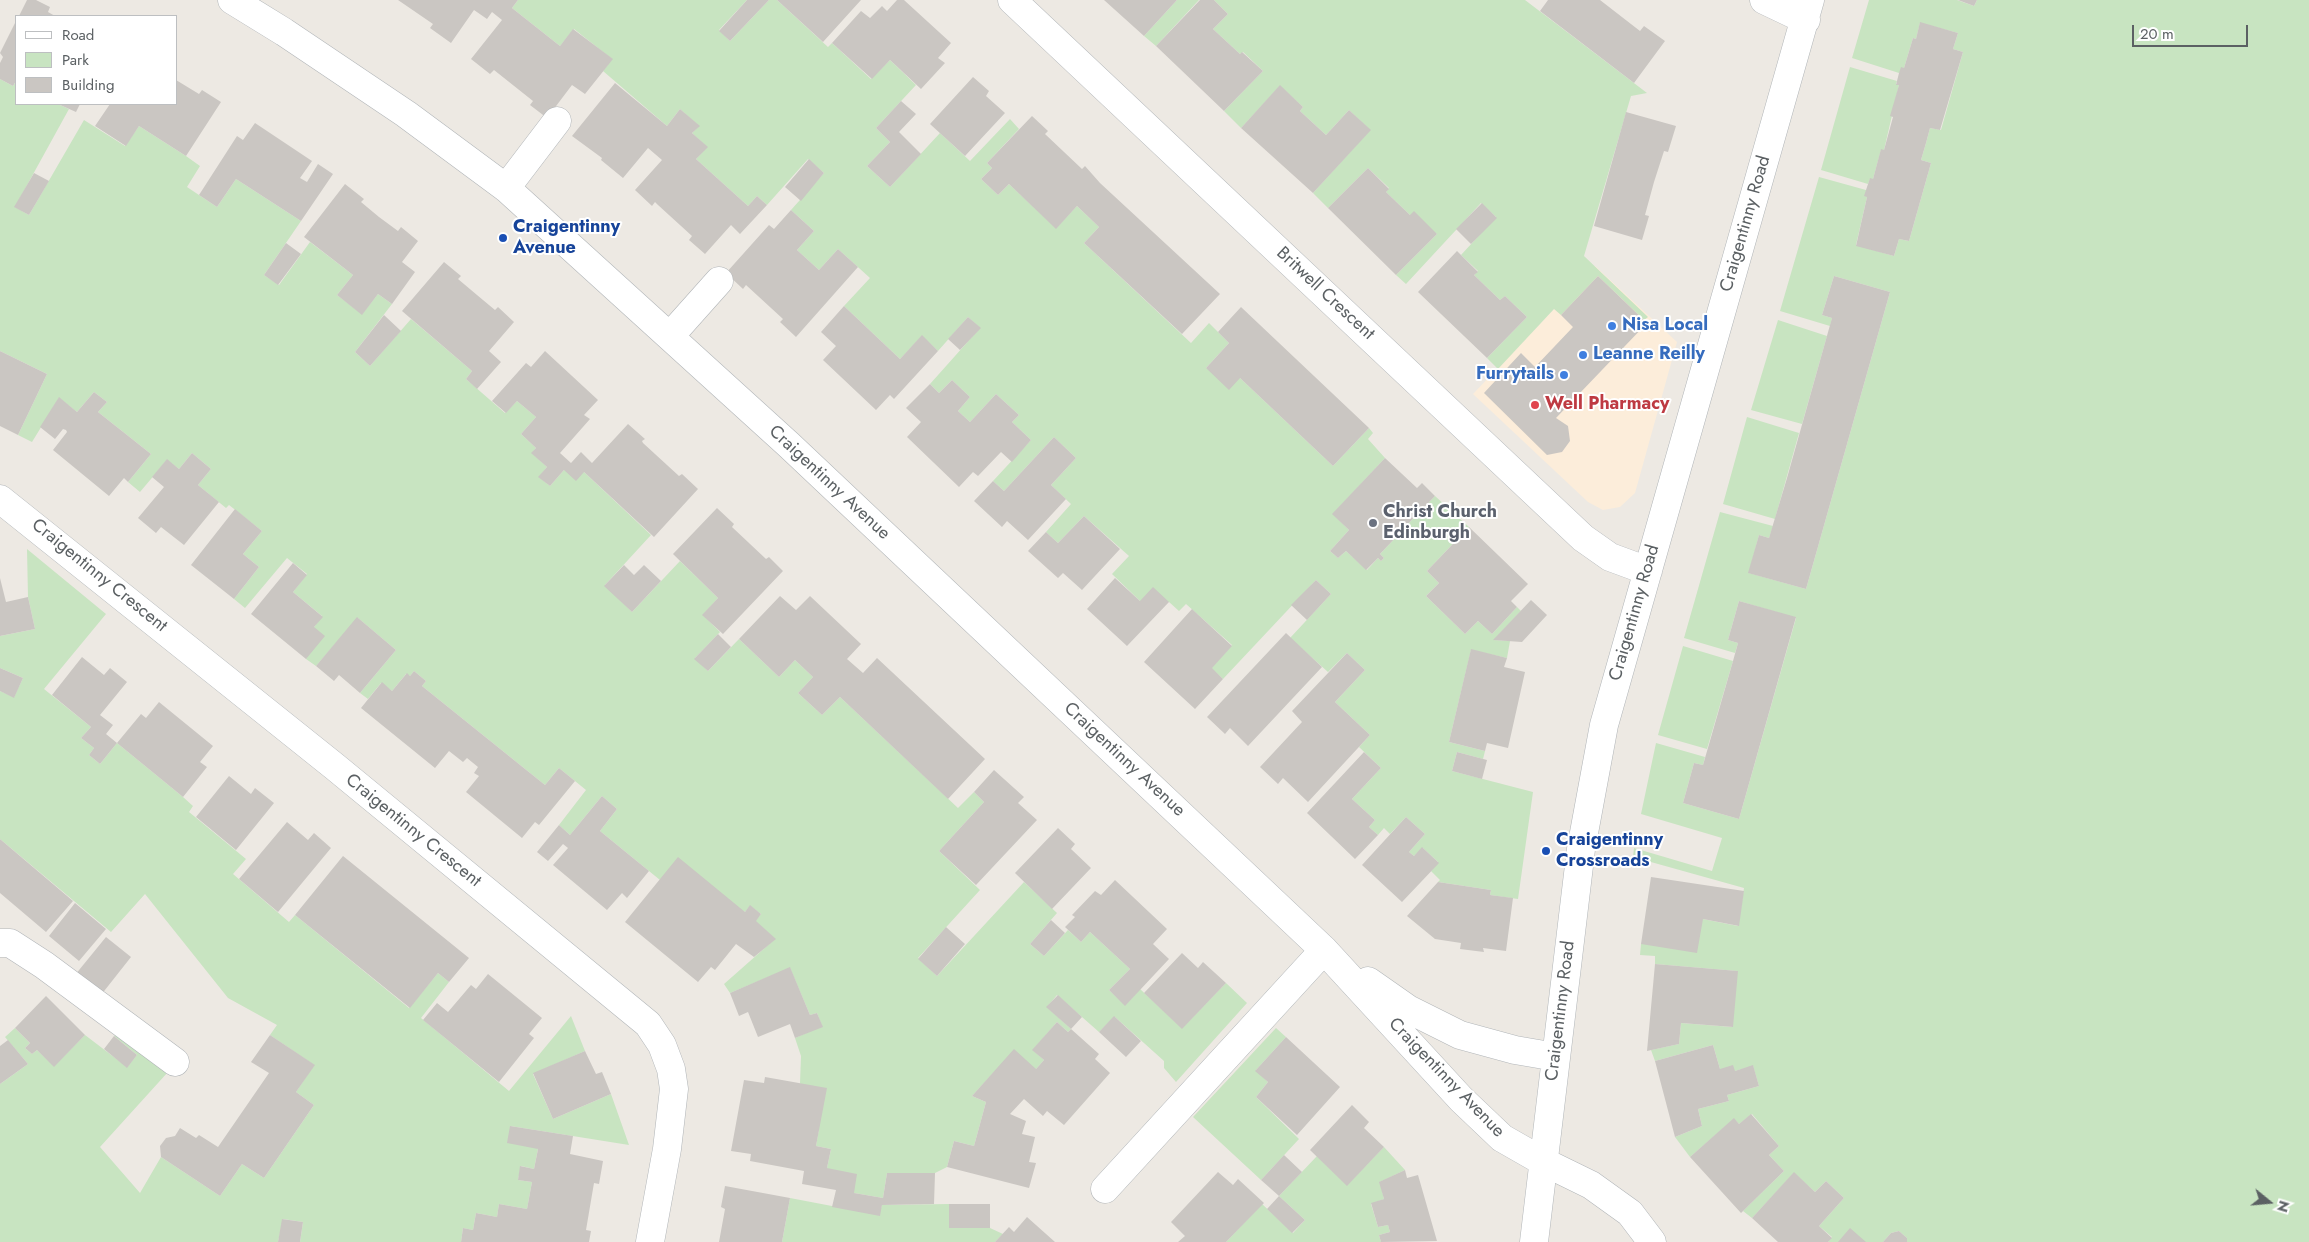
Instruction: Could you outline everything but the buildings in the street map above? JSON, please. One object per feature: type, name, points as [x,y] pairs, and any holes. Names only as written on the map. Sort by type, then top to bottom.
[{"type":"street","name":"Craigentinny Avenue","points":[[232,0],[284,32],[406,114],[506,188],[670,336],[1324,950],[1461,1099],[1502,1138],[1544,1162],[1591,1185],[1630,1213],[1652,1242]]},
{"type":"street","name":"Britwell Crescent","points":[[1012,0],[1583,538],[1610,557],[1648,570]]},
{"type":"street","points":[[1764,0],[1808,10]]},
{"type":"street","name":"Craigentinny Road","points":[[1534,1242],[1581,849],[1589,799],[1612,693],[1808,10]]},
{"type":"street","points":[[506,188],[557,120]]},
{"type":"street","points":[[670,336],[719,281]]},
{"type":"street","name":"Craigentinny Crescent","points":[[0,499],[334,766],[648,1024],[662,1045],[671,1069],[674,1089],[667,1150],[650,1242]]},
{"type":"street","points":[[0,942],[10,943],[44,965],[175,1062]]},
{"type":"street","name":"Craigentinny Avenue","points":[[1324,950],[1408,1009],[1460,1035],[1515,1050],[1556,1057]]},
{"type":"street","points":[[1105,1190],[1324,950]]},
{"type":"shaded area","points":[[1595,266],[1677,342],[1635,493],[1620,507],[1603,510],[1588,502],[1473,394]]},
{"type":"green space","points":[[518,0],[747,0],[719,30],[730,41],[769,0],[777,0],[828,47],[832,43],[871,79],[890,60],[916,85],[876,128],[890,142],[867,166],[890,187],[940,133],[970,161],[1010,119],[1019,129],[987,163],[992,168],[981,179],[998,195],[1009,184],[1056,228],[1077,206],[1099,227],[1084,243],[1191,343],[1209,323],[1229,343],[1206,368],[1240,378],[1333,466],[1369,428],[1373,433],[1368,439],[1385,458],[1333,514],[1349,530],[1330,551],[1338,558],[1346,551],[1367,570],[1378,558],[1381,561],[1384,558],[1380,554],[1399,534],[1402,537],[1406,534],[1402,530],[1435,496],[1469,527],[1427,571],[1439,583],[1426,596],[1465,634],[1478,621],[1492,634],[1517,607],[1521,611],[1494,640],[1510,641],[1507,658],[1471,650],[1449,742],[1485,751],[1483,759],[1457,752],[1452,771],[1533,792],[1518,899],[1490,895],[1491,890],[1438,882],[1440,880],[1431,871],[1438,862],[1423,848],[1414,856],[1409,852],[1425,834],[1406,817],[1390,834],[1384,828],[1378,835],[1369,827],[1375,820],[1352,799],[1381,768],[1359,747],[1370,735],[1335,702],[1365,670],[1347,653],[1328,672],[1290,638],[1331,594],[1316,580],[1223,679],[1211,668],[1232,645],[1186,604],[1179,611],[1169,602],[1140,601],[1112,574],[1129,556],[1084,516],[1058,543],[1046,532],[1071,504],[1051,485],[1076,458],[1054,437],[1004,491],[993,481],[1031,440],[1012,422],[1019,415],[996,394],[970,422],[958,411],[970,397],[952,380],[939,393],[930,384],[980,328],[968,317],[938,351],[922,336],[900,359],[844,306],[870,278],[838,249],[819,270],[797,250],[814,231],[791,210],[824,173],[808,159],[767,205],[757,196],[748,206],[696,159],[707,147],[692,133],[699,126],[680,109],[667,126],[603,71],[612,59],[574,29],[560,46],[512,8]]},
{"type":"green space","points":[[1177,0],[1199,0],[1156,46],[1144,36]]},
{"type":"green space","points":[[1214,0],[1525,0],[1647,93],[1631,96],[1584,256],[1648,317],[1644,320],[1598,276],[1561,315],[1554,309],[1498,369],[1487,358],[1527,317],[1505,296],[1500,300],[1474,275],[1478,271],[1461,255],[1496,217],[1481,203],[1406,284],[1396,275],[1437,234],[1410,215],[1386,192],[1389,188],[1368,168],[1328,208],[1313,193],[1370,130],[1349,110],[1326,135],[1300,111],[1303,107],[1280,86],[1241,128],[1224,111],[1263,71],[1243,52],[1240,54],[1213,29],[1228,14]]},
{"type":"green space","points":[[1869,0],[1957,0],[1974,6],[1977,0],[2309,0],[2309,1242],[1907,1242],[1907,1238],[1899,1231],[1891,1233],[1883,1242],[1828,1242],[1832,1237],[1819,1226],[1844,1198],[1826,1181],[1815,1192],[1794,1173],[1752,1218],[1743,1211],[1784,1171],[1769,1155],[1779,1146],[1752,1114],[1739,1124],[1734,1119],[1690,1157],[1675,1137],[1702,1126],[1698,1109],[1729,1101],[1727,1095],[1759,1086],[1753,1066],[1735,1071],[1720,1069],[1713,1045],[1655,1061],[1651,1050],[1679,1044],[1681,1023],[1732,1027],[1737,971],[1655,964],[1655,956],[1640,955],[1641,944],[1703,919],[1738,926],[1744,888],[1633,857],[1634,848],[1712,871],[1722,838],[1641,814],[1656,743],[1705,757],[1703,765],[1694,763],[1683,803],[1739,819],[1796,618],[1739,601],[1728,640],[1738,643],[1735,653],[1684,638],[1720,512],[1773,526],[1769,538],[1759,535],[1749,573],[1806,589],[1890,292],[1834,276],[1822,315],[1832,318],[1830,326],[1780,311],[1819,177],[1866,190],[1867,197],[1856,245],[1894,256],[1899,239],[1909,241],[1931,163],[1921,160],[1930,128],[1941,130],[1963,52],[1953,49],[1958,33],[1920,23],[1916,39],[1913,38],[1904,68],[1899,73],[1852,58]]},
{"type":"green space","points":[[1850,67],[1897,81],[1896,84],[1899,85],[1884,150],[1881,150],[1873,179],[1870,179],[1868,184],[1821,170]]},
{"type":"green space","points":[[0,79],[13,86],[15,83],[15,105],[60,105],[69,109],[15,207],[29,215],[84,120],[125,146],[139,126],[186,156],[200,166],[187,187],[217,207],[236,179],[301,221],[264,275],[279,285],[310,242],[353,275],[337,295],[362,314],[378,294],[392,304],[355,352],[370,366],[411,319],[472,371],[466,379],[505,413],[517,401],[536,417],[521,434],[536,448],[532,453],[547,467],[539,477],[550,486],[564,470],[584,472],[651,535],[605,585],[632,612],[680,561],[718,598],[703,615],[720,632],[695,658],[708,671],[739,639],[779,677],[795,660],[813,677],[798,693],[822,715],[840,697],[958,808],[974,792],[984,802],[939,851],[980,890],[918,958],[937,976],[1024,882],[1057,913],[1030,944],[1044,956],[1068,930],[1081,942],[1090,932],[1130,969],[1109,990],[1125,1005],[1140,989],[1182,1028],[1226,983],[1247,1003],[1176,1082],[1164,1068],[1164,1061],[1115,1017],[1099,1032],[1057,995],[1047,1007],[1071,1029],[1068,1032],[1057,1022],[1033,1050],[1044,1060],[1036,1069],[994,1072],[972,1096],[986,1102],[974,1146],[954,1141],[947,1167],[935,1173],[887,1173],[883,1198],[854,1193],[827,1168],[831,1149],[816,1146],[819,1129],[800,1083],[801,1056],[795,1038],[822,1026],[817,1013],[810,1015],[790,968],[730,993],[724,984],[775,939],[755,921],[761,914],[750,906],[745,912],[660,880],[600,831],[617,809],[602,796],[570,835],[559,825],[586,790],[559,768],[545,785],[422,686],[426,681],[414,671],[410,676],[406,674],[392,691],[381,683],[368,699],[360,693],[396,650],[358,618],[316,666],[306,659],[314,627],[322,616],[293,592],[307,574],[287,558],[245,608],[234,599],[259,567],[243,554],[262,531],[229,505],[226,508],[198,485],[211,469],[192,453],[179,469],[167,460],[140,492],[128,482],[151,454],[98,412],[107,402],[94,392],[77,412],[59,398],[32,442],[18,435],[47,374],[0,351]]},
{"type":"green space","points":[[1778,320],[1827,336],[1802,424],[1751,410]]},
{"type":"green space","points":[[1747,417],[1799,433],[1775,519],[1723,504]]},
{"type":"green space","points":[[27,549],[106,614],[44,689],[91,727],[81,738],[94,748],[89,755],[100,764],[117,743],[183,797],[193,806],[189,812],[246,859],[233,874],[289,922],[295,915],[409,1008],[438,973],[449,982],[421,1018],[509,1091],[571,1016],[585,1051],[533,1074],[553,1119],[611,1094],[629,1145],[510,1126],[538,1149],[534,1169],[521,1166],[518,1180],[532,1182],[527,1209],[499,1204],[497,1217],[476,1213],[473,1230],[463,1228],[461,1242],[300,1242],[303,1222],[283,1219],[278,1242],[0,1242],[0,1084],[28,1064],[5,1037],[15,1028],[30,1043],[25,1048],[32,1054],[37,1050],[54,1066],[85,1035],[127,1067],[137,1055],[114,1036],[117,1033],[168,1072],[100,1147],[140,1193],[161,1157],[220,1196],[242,1164],[264,1178],[314,1105],[296,1092],[314,1065],[270,1035],[277,1025],[228,998],[145,894],[111,932],[0,839],[0,691],[14,697],[23,678],[0,668],[0,636],[35,629],[28,597]]},
{"type":"green space","points":[[1683,646],[1733,661],[1707,749],[1658,735]]},
{"type":"green space","points":[[1276,1028],[1286,1037],[1256,1070],[1268,1082],[1256,1097],[1299,1139],[1261,1180],[1193,1117]]},
{"type":"green space","points":[[1384,1147],[1405,1170],[1380,1182],[1384,1199],[1371,1204],[1378,1227],[1388,1225],[1390,1232],[1379,1235],[1381,1242],[1226,1242],[1262,1204],[1293,1233],[1305,1220],[1279,1196],[1317,1156],[1347,1185]]},
{"type":"green space","points":[[790,1198],[879,1215],[882,1205],[949,1204],[949,1228],[990,1228],[1003,1234],[995,1242],[782,1242]]},
{"type":"place","name":"Craigentinny Avenue","points":[[503,238]]},
{"type":"place","name":"Nisa Local","points":[[1612,326]]},
{"type":"place","name":"Leanne Reilly","points":[[1583,355]]},
{"type":"place","name":"Furrytails","points":[[1564,375]]},
{"type":"place","name":"Well Pharmacy","points":[[1535,405]]},
{"type":"place","name":"Christ Church Edinburgh","points":[[1373,523]]},
{"type":"place","name":"Craigentinny Crossroads","points":[[1546,851]]}]
